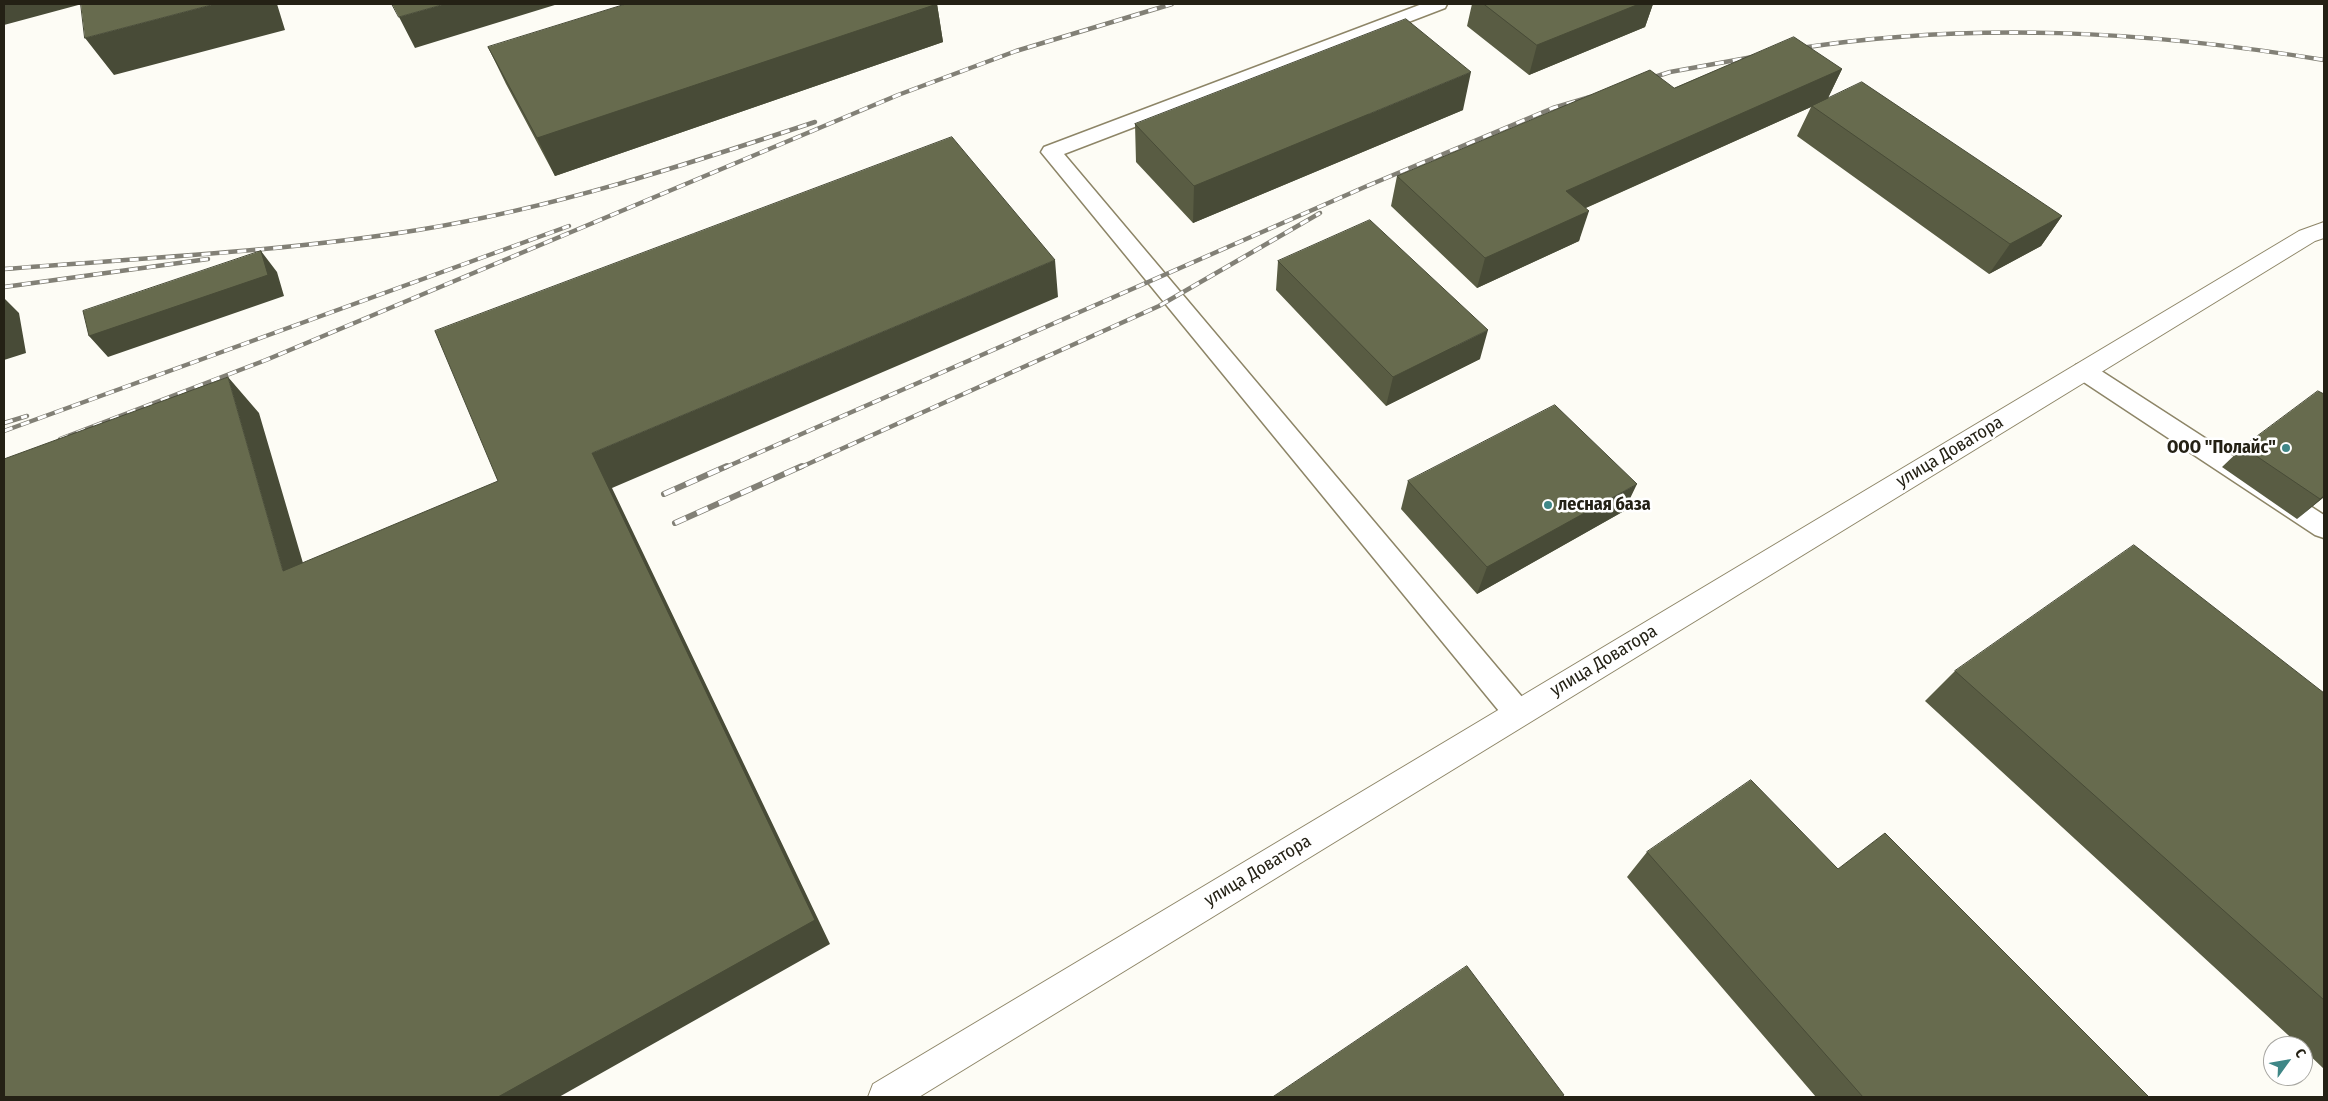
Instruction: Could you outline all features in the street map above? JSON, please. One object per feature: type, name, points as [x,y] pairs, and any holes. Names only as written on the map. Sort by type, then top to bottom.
[{"type":"street","name":"улица Доватора","points":[[886,1097],[2307,236],[2324,230]]},
{"type":"lane","points":[[1438,4],[1051,152],[1518,713]]},
{"type":"lane","points":[[2084,371],[2324,528]]},
{"type":"building","points":[[81,4],[215,4],[85,38]]},
{"type":"building","points":[[392,4],[445,4],[399,17]]},
{"type":"building","points":[[626,4],[937,4],[537,138],[488,47]]},
{"type":"building","points":[[1484,4],[1639,4],[1537,45]]},
{"type":"building","points":[[1406,19],[1471,72],[1194,186],[1135,124]]},
{"type":"building","points":[[1794,37],[1842,69],[1566,191],[1589,211],[1485,258],[1397,176],[1650,70],[1674,88]]},
{"type":"building","points":[[1862,82],[2062,216],[2010,244],[1812,106]]},
{"type":"building","points":[[952,137],[1055,260],[592,453],[815,920],[498,1097],[4,1097],[4,459],[228,377],[283,571],[498,481],[435,331]]},
{"type":"building","points":[[1370,220],[1488,330],[1393,377],[1278,261]]},
{"type":"building","points":[[261,251],[268,275],[89,336],[83,311]]},
{"type":"building","points":[[2318,391],[2324,394],[2324,496],[2320,499],[2243,447]]},
{"type":"building","points":[[1555,405],[1637,484],[1487,567],[1408,481]]},
{"type":"building","points":[[2134,545],[2324,693],[2324,1000],[1955,671]]},
{"type":"building","points":[[1751,780],[1838,869],[1885,833],[2149,1097],[1863,1097],[1647,852]]},
{"type":"building","points":[[1467,966],[1564,1095],[1561,1097],[1273,1097]]},
{"type":"railway","points":[[60,439],[266,360],[898,95],[1016,51],[1172,4]]},
{"type":"railway","points":[[1794,49],[1861,40],[1927,35],[2059,33],[2192,42],[2324,60]]},
{"type":"railway","points":[[1645,80],[1670,72],[1758,56]]},
{"type":"railway","points":[[724,468],[1367,186],[1553,108],[1590,97]]},
{"type":"railway","points":[[4,269],[211,254],[315,244],[367,238],[469,221],[619,184],[815,122]]},
{"type":"railway","points":[[799,468],[1159,306],[1320,213]]},
{"type":"railway","points":[[4,431],[569,226]]},
{"type":"railway","points":[[4,287],[208,259]]},
{"type":"railway","points":[[4,423],[27,416]]},
{"type":"railway","points":[[664,494],[727,466]]},
{"type":"railway","points":[[675,523],[802,466]]},
{"type":"place","name":"ООО \"Полайс\"","points":[[2286,448]]},
{"type":"place","name":"лесная база","points":[[1548,505]]}]
